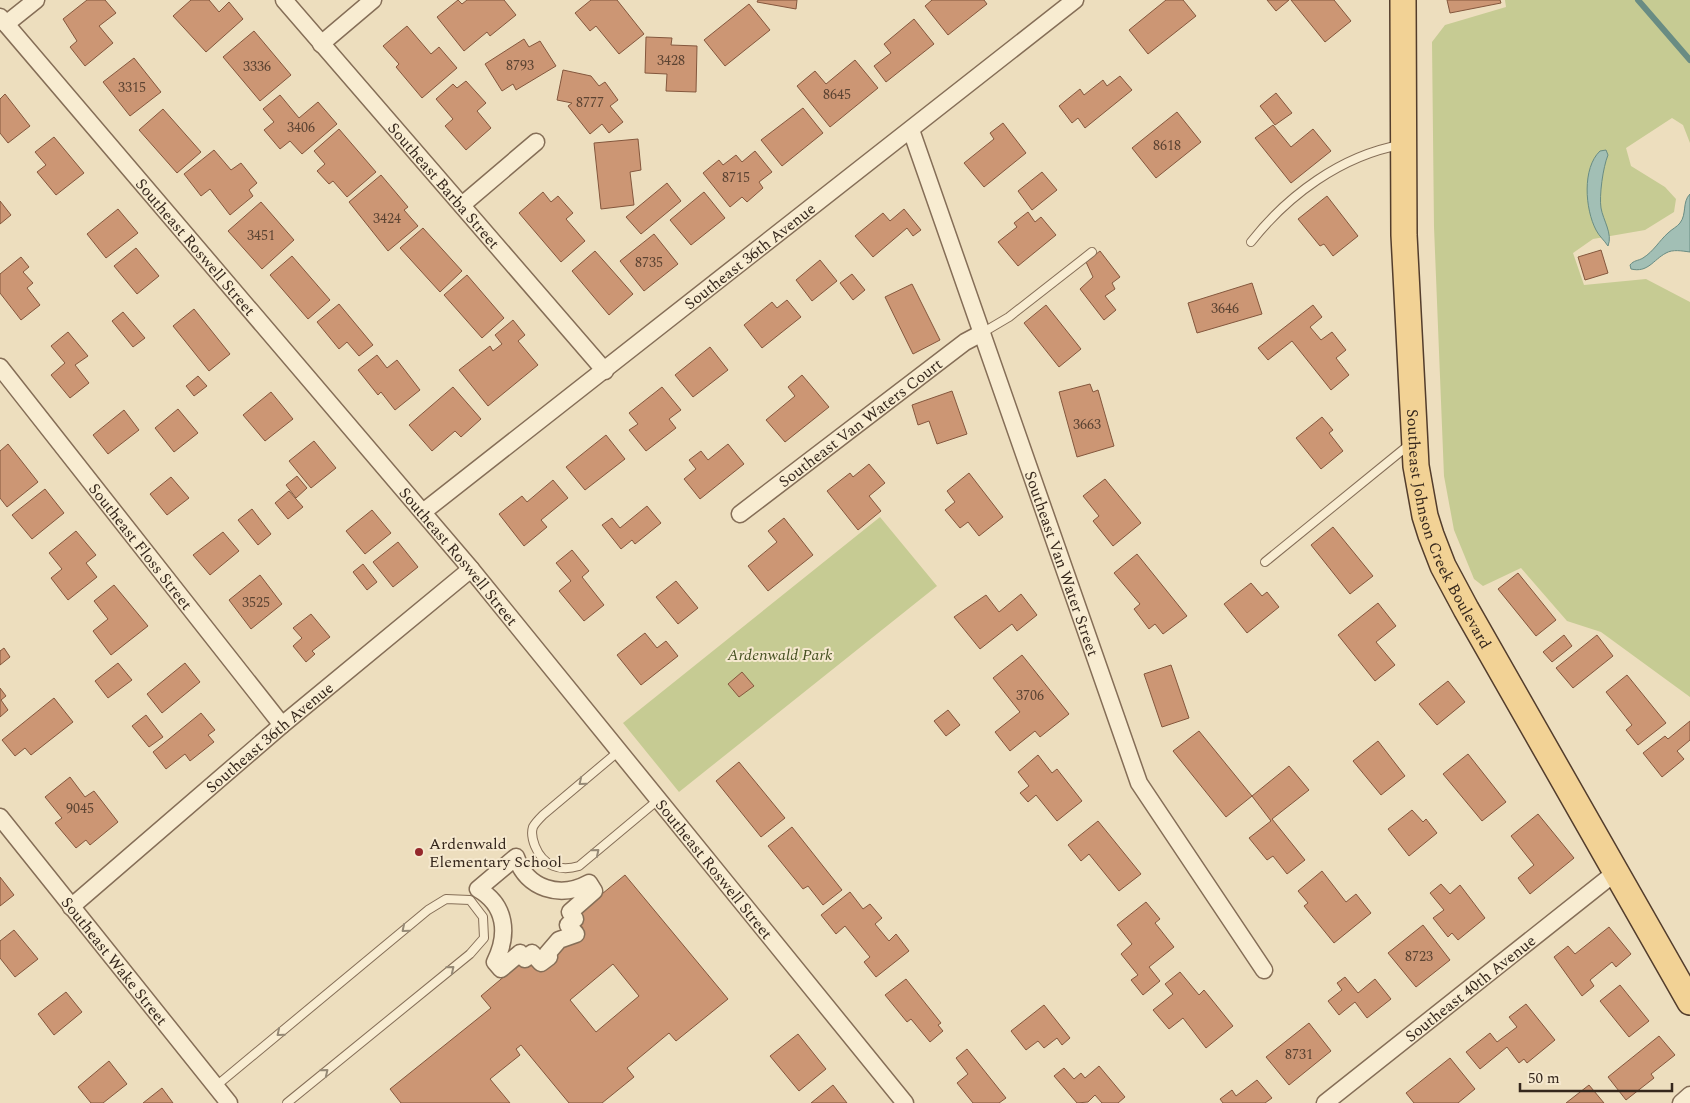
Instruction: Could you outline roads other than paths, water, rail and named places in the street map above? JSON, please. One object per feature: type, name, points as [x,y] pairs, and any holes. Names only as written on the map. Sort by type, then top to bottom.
[{"type":"main road","name":"Southeast Johnson Creek Boulevard","points":[[1403,0],[1402,144],[1404,235],[1416,466],[1425,516],[1443,566],[1690,1002]]},
{"type":"street","points":[[3,21],[36,0]]},
{"type":"street","name":"Southeast Barba Street","points":[[284,0],[605,371]]},
{"type":"street","points":[[321,44],[373,0]]},
{"type":"street","name":"Southeast 36th Avenue","points":[[423,512],[605,371],[1075,0]]},
{"type":"street","name":"Southeast Roswell Street","points":[[3,21],[423,512],[905,1103]]},
{"type":"street","name":"Southeast Van Water Street","points":[[911,130],[1139,783],[1264,970]]},
{"type":"street","points":[[462,205],[536,142]]},
{"type":"street","name":"Southeast Van Waters Court","points":[[740,514],[965,342],[982,332]]},
{"type":"street","name":"Southeast Floss Street","points":[[0,367],[282,725]]},
{"type":"street","name":"Southeast 36th Avenue","points":[[71,907],[282,725],[470,569]]},
{"type":"street","name":"Southeast Wake Street","points":[[0,817],[229,1103]]},
{"type":"street","points":[[516,856],[522,870],[543,888],[567,892],[589,883],[594,891],[570,912],[575,919],[568,925],[576,934],[559,940],[547,954],[549,956],[541,963],[532,953],[525,958],[520,953],[501,969],[495,962],[503,941],[502,918],[493,901],[478,889],[516,856]]},
{"type":"street","name":"Southeast 40th Avenue","points":[[1325,1103],[1616,872]]},
{"type":"street","points":[[1680,1103],[1690,1095]]},
{"type":"lane","points":[[1251,242],[1261,228],[1332,169],[1370,152],[1402,144]]},
{"type":"lane","points":[[982,332],[1010,317],[1092,252]]},
{"type":"lane","points":[[1265,562],[1415,440]]},
{"type":"lane","points":[[619,751],[543,815],[533,828],[532,840],[539,857],[549,865],[566,870],[579,866],[658,800]]},
{"type":"lane","points":[[216,1086],[428,910],[446,899],[470,900],[483,916],[485,927],[484,938],[470,954],[287,1103]]},
{"type":"water","points":[[1606,150],[1608,155],[1603,174],[1601,203],[1602,213],[1609,232],[1608,246],[1597,232],[1592,221],[1587,189],[1590,168],[1594,158],[1600,151]]},
{"type":"water","points":[[1690,194],[1690,252],[1672,251],[1661,256],[1646,268],[1631,269],[1630,265],[1632,263],[1647,255],[1680,223]]},
{"type":"waterway","points":[[1638,0],[1690,60]]},
{"type":"place","name":"Ardenwald Elementary School","points":[[419,852]]},
{"type":"park label","name":"Ardenwald Park","points":[[780,654]]}]
